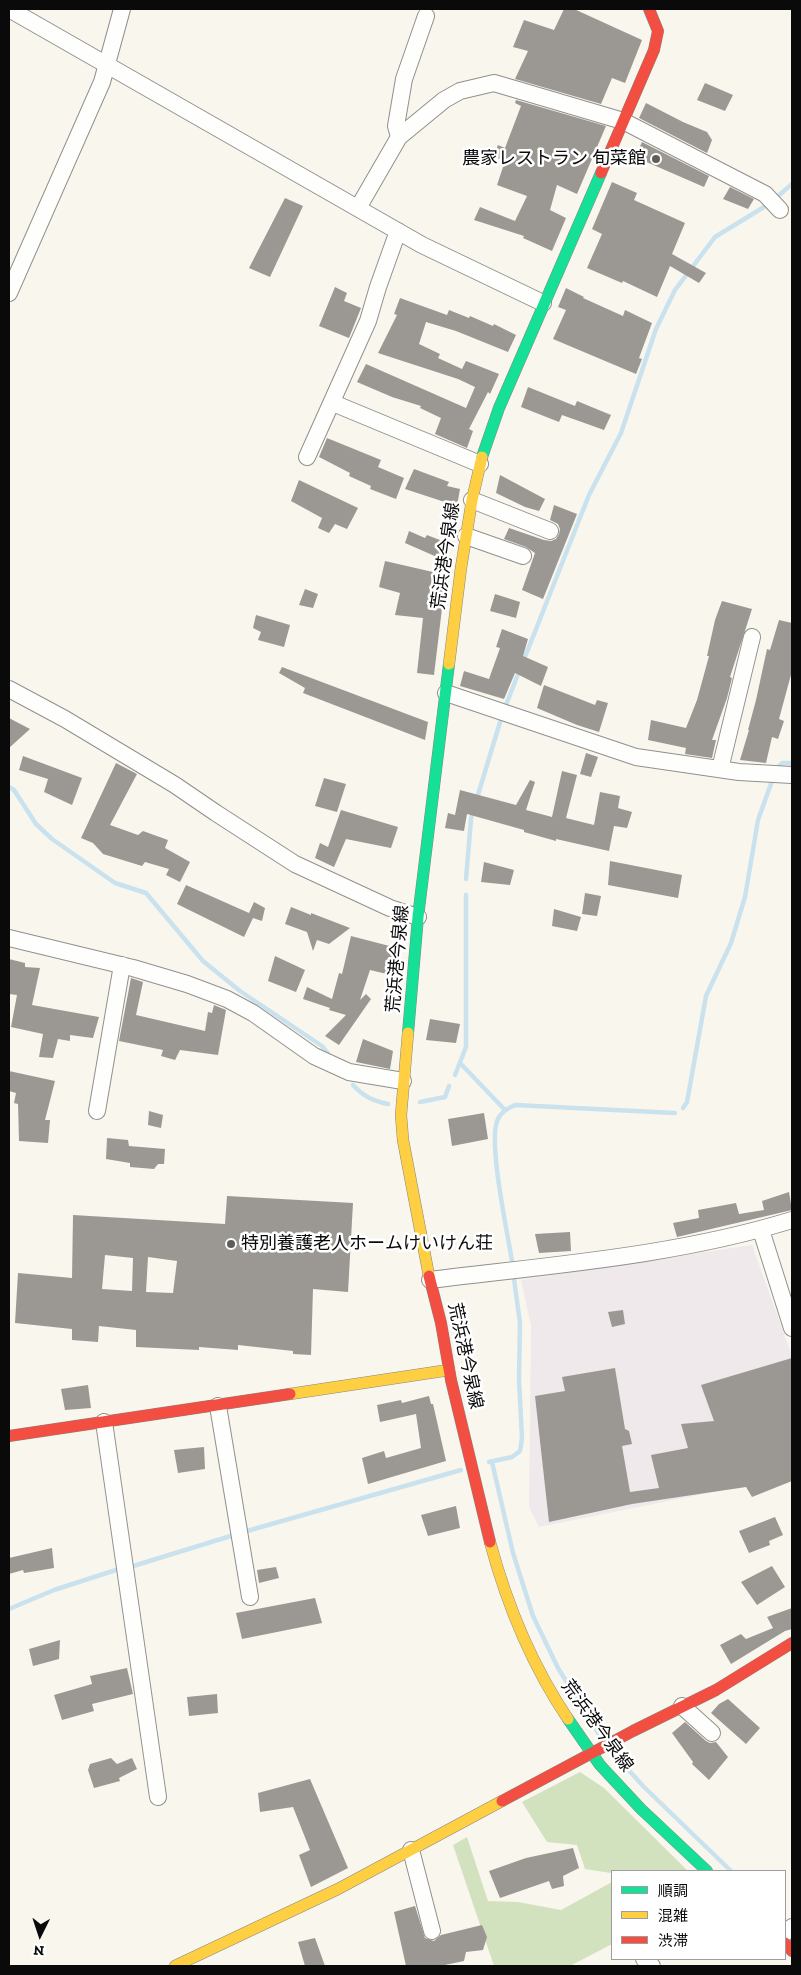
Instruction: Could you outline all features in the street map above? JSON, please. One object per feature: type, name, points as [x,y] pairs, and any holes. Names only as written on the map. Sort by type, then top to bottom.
[{"type":"main road","name":"荒浜港今泉線","points":[[649,9],[657,24],[654,50],[543,303],[499,408],[480,464],[466,536],[418,917],[401,1115],[403,1140],[449,1370],[483,1518],[501,1583],[547,1688],[600,1765],[641,1809],[704,1870]]},
{"type":"main road","points":[[9,1436],[449,1370]]},
{"type":"main road","points":[[176,1966],[338,1889],[592,1753],[716,1690],[792,1643]]},
{"type":"street","points":[[9,9],[398,231],[543,303]]},
{"type":"street","points":[[9,293],[102,82],[122,9]]},
{"type":"street","points":[[399,137],[396,126],[404,79],[426,16]]},
{"type":"street","points":[[358,208],[399,137],[444,100],[460,91],[494,83],[623,121],[764,194],[780,210]]},
{"type":"street","points":[[307,457],[333,403],[368,321],[398,231]]},
{"type":"street","points":[[333,403],[480,464]]},
{"type":"street","points":[[472,500],[550,531]]},
{"type":"street","points":[[466,536],[523,556]]},
{"type":"street","points":[[720,769],[752,637]]},
{"type":"street","points":[[9,689],[65,719],[175,785],[295,864],[390,908],[418,917]]},
{"type":"street","points":[[446,693],[636,757],[751,773],[792,775]]},
{"type":"street","points":[[9,938],[122,965],[187,984],[227,1000],[253,1014],[314,1056],[349,1072],[404,1081]]},
{"type":"street","points":[[97,1111],[122,965]]},
{"type":"street","points":[[430,1280],[635,1254],[702,1243],[761,1230],[792,1220]]},
{"type":"street","points":[[761,1230],[792,1328]]},
{"type":"street","points":[[218,1406],[250,1597]]},
{"type":"street","points":[[104,1422],[158,1797]]},
{"type":"street","points":[[682,1706],[712,1733]]},
{"type":"street","points":[[411,1850],[432,1931]]},
{"type":"shaded area","points":[[752,1245],[792,1356],[792,1440],[719,1463],[723,1490],[539,1527],[529,1507],[531,1326],[521,1280]]},
{"type":"green space","points":[[580,1772],[604,1788],[687,1870],[611,1870],[611,1873],[585,1869],[577,1845],[547,1842],[522,1802]]},
{"type":"green space","points":[[467,1837],[488,1901],[518,1902],[561,1910],[611,1883],[611,1945],[570,1966],[494,1966],[453,1845]]},
{"type":"building","points":[[564,9],[574,9],[642,40],[625,83],[612,78],[601,104],[515,79],[528,51],[513,47],[524,20],[554,30]]},
{"type":"building","points":[[705,83],[733,95],[725,111],[697,100]]},
{"type":"building","points":[[516,100],[606,126],[577,194],[557,185],[550,210],[566,218],[552,251],[523,238],[524,236],[474,220],[480,207],[515,221],[527,196],[497,185],[505,161],[493,156],[498,145],[505,148],[521,106],[515,103]]},
{"type":"building","points":[[646,103],[707,132],[712,140],[707,153],[639,118]]},
{"type":"building","points":[[642,142],[709,176],[704,187],[635,157]]},
{"type":"building","points":[[612,182],[637,193],[634,200],[685,223],[672,254],[706,273],[699,283],[670,266],[657,297],[623,281],[622,283],[587,268],[602,234],[592,229]]},
{"type":"building","points":[[730,187],[754,199],[748,209],[723,199]]},
{"type":"building","points":[[285,198],[303,206],[270,277],[249,268]]},
{"type":"building","points":[[335,287],[347,293],[344,301],[361,308],[349,338],[319,326]]},
{"type":"building","points":[[566,288],[623,316],[625,310],[652,323],[639,358],[642,359],[636,374],[553,339],[566,310],[558,307]]},
{"type":"building","points":[[400,298],[447,315],[449,310],[469,318],[470,316],[493,326],[494,324],[516,335],[508,352],[456,331],[426,322],[419,344],[440,354],[438,358],[462,369],[466,361],[499,374],[490,394],[488,392],[469,429],[473,431],[467,448],[435,434],[441,418],[420,408],[421,406],[392,397],[357,382],[366,364],[466,408],[475,387],[458,379],[378,353],[397,315],[394,314]]},
{"type":"building","points":[[528,387],[575,406],[577,401],[611,415],[604,430],[562,415],[559,422],[521,407]]},
{"type":"building","points":[[327,438],[381,460],[378,467],[404,478],[396,499],[370,489],[371,486],[349,476],[350,473],[319,457]]},
{"type":"building","points":[[414,469],[449,482],[447,486],[460,489],[457,506],[405,489]]},
{"type":"building","points":[[500,475],[545,499],[539,511],[525,507],[496,493]]},
{"type":"building","points":[[299,480],[358,508],[347,529],[335,524],[329,533],[318,528],[322,518],[291,501]]},
{"type":"building","points":[[554,505],[577,514],[543,599],[522,590],[535,553],[526,547],[504,539],[509,528],[544,540],[551,541],[556,539],[560,529],[558,524],[550,520]]},
{"type":"building","points":[[409,531],[425,538],[427,535],[450,544],[446,561],[405,543]]},
{"type":"building","points":[[385,561],[446,575],[434,675],[417,673],[423,618],[395,615],[400,593],[379,587]]},
{"type":"building","points":[[305,589],[318,594],[313,608],[299,605]]},
{"type":"building","points":[[495,594],[520,602],[516,618],[490,611]]},
{"type":"building","points":[[722,601],[752,609],[730,677],[732,678],[727,698],[712,740],[716,740],[712,758],[685,754],[686,748],[648,740],[651,720],[686,728],[697,700],[709,656],[707,656],[715,620]]},
{"type":"building","points":[[256,615],[290,625],[284,647],[258,640],[261,632],[253,628]]},
{"type":"building","points":[[779,620],[792,623],[792,671],[779,719],[784,721],[778,739],[772,737],[766,763],[740,760],[749,730],[767,649],[770,650]]},
{"type":"building","points":[[502,629],[528,639],[523,656],[548,667],[541,686],[515,673],[504,699],[460,686],[464,671],[489,679],[500,648],[496,647]]},
{"type":"building","points":[[282,667],[428,722],[425,740],[303,693],[305,688],[279,673]]},
{"type":"building","points":[[544,685],[595,705],[597,700],[608,703],[599,732],[537,708]]},
{"type":"building","points":[[9,718],[30,729],[9,748]]},
{"type":"building","points":[[586,753],[598,757],[591,777],[580,774]]},
{"type":"building","points":[[23,756],[82,778],[72,805],[44,792],[48,779],[19,770]]},
{"type":"building","points":[[116,763],[137,774],[110,825],[138,835],[143,831],[168,840],[165,848],[190,862],[180,882],[166,875],[169,869],[145,862],[142,866],[103,854],[93,843],[81,838]]},
{"type":"building","points":[[562,771],[577,775],[566,818],[594,825],[600,792],[620,796],[618,808],[632,812],[627,828],[614,826],[609,851],[556,839],[556,841],[467,814],[464,831],[445,828],[448,813],[455,815],[460,790],[516,805],[530,780],[535,782],[526,810],[552,817]]},
{"type":"building","points":[[324,778],[346,784],[337,812],[315,806]]},
{"type":"building","points":[[341,810],[398,827],[391,848],[346,839],[334,867],[315,858],[320,843],[328,847]]},
{"type":"building","points":[[610,861],[682,875],[678,898],[608,885]]},
{"type":"building","points":[[484,862],[514,870],[510,885],[481,882]]},
{"type":"building","points":[[186,885],[249,913],[254,902],[265,908],[262,921],[253,918],[244,937],[177,904]]},
{"type":"building","points":[[585,893],[601,896],[597,916],[582,914]]},
{"type":"building","points":[[291,907],[350,928],[329,944],[317,940],[313,951],[307,932],[285,924]]},
{"type":"building","points":[[554,909],[581,917],[577,931],[552,926]]},
{"type":"building","points":[[351,936],[401,949],[395,976],[370,970],[360,1000],[366,994],[371,999],[339,1045],[325,1036],[346,1015],[303,999],[307,987],[332,999],[339,973],[342,974]]},
{"type":"building","points":[[275,956],[305,970],[296,992],[268,981]]},
{"type":"building","points":[[9,959],[25,963],[25,967],[40,968],[32,1005],[99,1017],[93,1038],[70,1035],[70,1041],[58,1039],[53,1058],[39,1057],[43,1034],[11,1027],[17,995],[9,994]]},
{"type":"building","points":[[131,978],[143,982],[136,1015],[205,1031],[208,1012],[212,1013],[214,1005],[226,1010],[218,1055],[180,1050],[175,1060],[161,1056],[163,1050],[119,1041]]},
{"type":"building","points":[[430,1019],[460,1024],[456,1043],[426,1040]]},
{"type":"building","points":[[363,1039],[393,1051],[390,1069],[356,1062]]},
{"type":"building","points":[[9,1071],[55,1081],[45,1120],[50,1120],[48,1143],[19,1141],[18,1104],[14,1103],[16,1093],[9,1091]]},
{"type":"building","points":[[149,1111],[163,1115],[161,1128],[148,1125]]},
{"type":"building","points":[[484,1113],[488,1139],[452,1146],[448,1119]]},
{"type":"building","points":[[107,1138],[128,1140],[129,1146],[165,1149],[164,1164],[158,1164],[154,1169],[130,1167],[130,1163],[106,1159]]},
{"type":"building","points":[[789,1192],[792,1210],[677,1237],[673,1223],[699,1218],[698,1210],[736,1203],[739,1214],[764,1210],[762,1201]]},
{"type":"building","points":[[227,1196],[353,1203],[348,1292],[313,1289],[311,1355],[293,1354],[293,1351],[238,1345],[238,1350],[199,1347],[199,1350],[136,1347],[136,1330],[99,1326],[98,1342],[72,1340],[72,1329],[15,1323],[18,1273],[72,1278],[73,1215],[225,1224]],"holes":[[[105,1255],[133,1258],[132,1291],[102,1289]],[[148,1257],[177,1261],[173,1293],[146,1292]]]},
{"type":"building","points":[[570,1232],[571,1251],[539,1253],[535,1234]]},
{"type":"building","points":[[623,1310],[625,1324],[612,1327],[608,1312]]},
{"type":"building","points":[[792,1358],[792,1481],[752,1497],[746,1487],[632,1504],[549,1522],[535,1396],[565,1391],[562,1377],[615,1368],[625,1429],[629,1431],[632,1444],[622,1446],[630,1492],[659,1488],[651,1455],[688,1448],[681,1424],[714,1421],[701,1385]]},
{"type":"building","points":[[88,1385],[91,1408],[65,1410],[61,1389]]},
{"type":"building","points":[[429,1396],[431,1404],[433,1404],[446,1461],[368,1484],[362,1458],[384,1451],[386,1458],[421,1448],[416,1414],[380,1422],[377,1405],[401,1400],[402,1403]]},
{"type":"building","points":[[204,1447],[205,1469],[178,1473],[174,1450]]},
{"type":"building","points":[[456,1506],[460,1528],[428,1536],[421,1515]]},
{"type":"building","points":[[775,1517],[783,1535],[769,1541],[770,1545],[749,1553],[739,1531]]},
{"type":"building","points":[[52,1548],[54,1568],[24,1573],[23,1570],[9,1574],[9,1558]]},
{"type":"building","points":[[772,1566],[785,1587],[757,1605],[741,1582]]},
{"type":"building","points":[[276,1567],[279,1578],[259,1583],[257,1570]]},
{"type":"building","points":[[315,1598],[322,1623],[242,1639],[236,1613]]},
{"type":"building","points":[[792,1608],[792,1629],[785,1631],[731,1664],[720,1645],[741,1634],[746,1639],[773,1628],[767,1617]]},
{"type":"building","points":[[60,1640],[59,1659],[33,1666],[29,1649]]},
{"type":"building","points":[[127,1668],[133,1694],[92,1704],[94,1711],[62,1720],[54,1695],[92,1684],[90,1676]]},
{"type":"building","points":[[217,1694],[218,1713],[189,1716],[187,1697]]},
{"type":"building","points":[[728,1699],[760,1728],[746,1744],[711,1713],[719,1704]]},
{"type":"building","points":[[685,1722],[706,1741],[710,1743],[716,1742],[728,1757],[709,1780],[692,1764],[693,1762],[672,1733]]},
{"type":"building","points":[[111,1758],[117,1764],[132,1758],[137,1769],[119,1778],[120,1781],[94,1788],[88,1770],[90,1764]]},
{"type":"building","points":[[310,1779],[348,1868],[311,1887],[299,1855],[310,1850],[293,1807],[260,1812],[258,1793]]},
{"type":"building","points":[[573,1848],[579,1868],[563,1876],[564,1886],[552,1889],[549,1881],[500,1898],[489,1871],[526,1858]]},
{"type":"building","points":[[415,1906],[425,1938],[434,1941],[441,1935],[482,1925],[487,1937],[483,1950],[466,1952],[464,1961],[440,1966],[406,1966],[394,1912]]},
{"type":"building","points":[[315,1938],[325,1966],[305,1966],[298,1942]]},
{"type":"waterway","points":[[777,197],[792,184]]},
{"type":"waterway","points":[[523,662],[589,495],[621,433],[656,329],[675,290],[715,237],[764,207]]},
{"type":"waterway","points":[[506,705],[520,669]]},
{"type":"waterway","points":[[477,798],[501,719]]},
{"type":"waterway","points":[[777,768],[782,763],[792,763]]},
{"type":"waterway","points":[[683,1108],[687,1102],[706,996],[731,943],[745,897],[758,820],[772,781]]},
{"type":"waterway","points":[[9,787],[14,790],[36,824],[52,839],[115,883],[146,893],[203,961],[240,991],[322,1046],[329,1055]]},
{"type":"waterway","points":[[466,879],[473,811]]},
{"type":"waterway","points":[[455,1075],[466,1047],[466,895]]},
{"type":"waterway","points":[[460,1063],[505,1110]]},
{"type":"waterway","points":[[353,1085],[369,1097],[388,1104]]},
{"type":"waterway","points":[[420,1102],[445,1097],[449,1086]]},
{"type":"waterway","points":[[512,1261],[499,1188],[495,1146],[495,1130],[498,1119],[503,1112],[515,1105],[675,1113]]},
{"type":"waterway","points":[[489,1462],[512,1457],[520,1451],[522,1438],[519,1379],[520,1323],[514,1279]]},
{"type":"waterway","points":[[492,1462],[513,1553],[533,1616],[558,1668],[599,1734]]},
{"type":"waterway","points":[[247,1531],[461,1470]]},
{"type":"waterway","points":[[130,1567],[234,1535]]},
{"type":"waterway","points":[[9,1609],[54,1590],[116,1570]]},
{"type":"waterway","points":[[613,1753],[644,1787],[730,1870]]},
{"type":"traffic: fast","points":[[482,457],[499,408],[601,173]]},
{"type":"traffic: fast","points":[[408,1033],[418,917],[449,664]]},
{"type":"traffic: fast","points":[[568,1719],[600,1765],[641,1809],[706,1870]]},
{"type":"traffic: slow","points":[[449,664],[461,568],[472,500],[482,457]]},
{"type":"traffic: slow","points":[[408,1033],[401,1115],[403,1140],[429,1276]]},
{"type":"traffic: slow","points":[[290,1394],[449,1370]]},
{"type":"traffic: slow","points":[[490,1542],[504,1588],[522,1634],[543,1677],[568,1719]]},
{"type":"traffic: slow","points":[[175,1966],[338,1889],[502,1801]]},
{"type":"traffic: jam","points":[[601,173],[654,50],[658,31],[649,9]]},
{"type":"traffic: jam","points":[[429,1276],[441,1323],[451,1380],[490,1542]]},
{"type":"traffic: jam","points":[[9,1436],[290,1394]]},
{"type":"traffic: jam","points":[[502,1801],[633,1731],[716,1690],[792,1643]]},
{"type":"traffic: jam","points":[[786,1944],[792,1951]]},
{"type":"place","name":"農家レストラン 旬菜館","points":[[656,159]]},
{"type":"place","name":"特別養護老人ホームけいけん荘","points":[[231,1244]]}]
